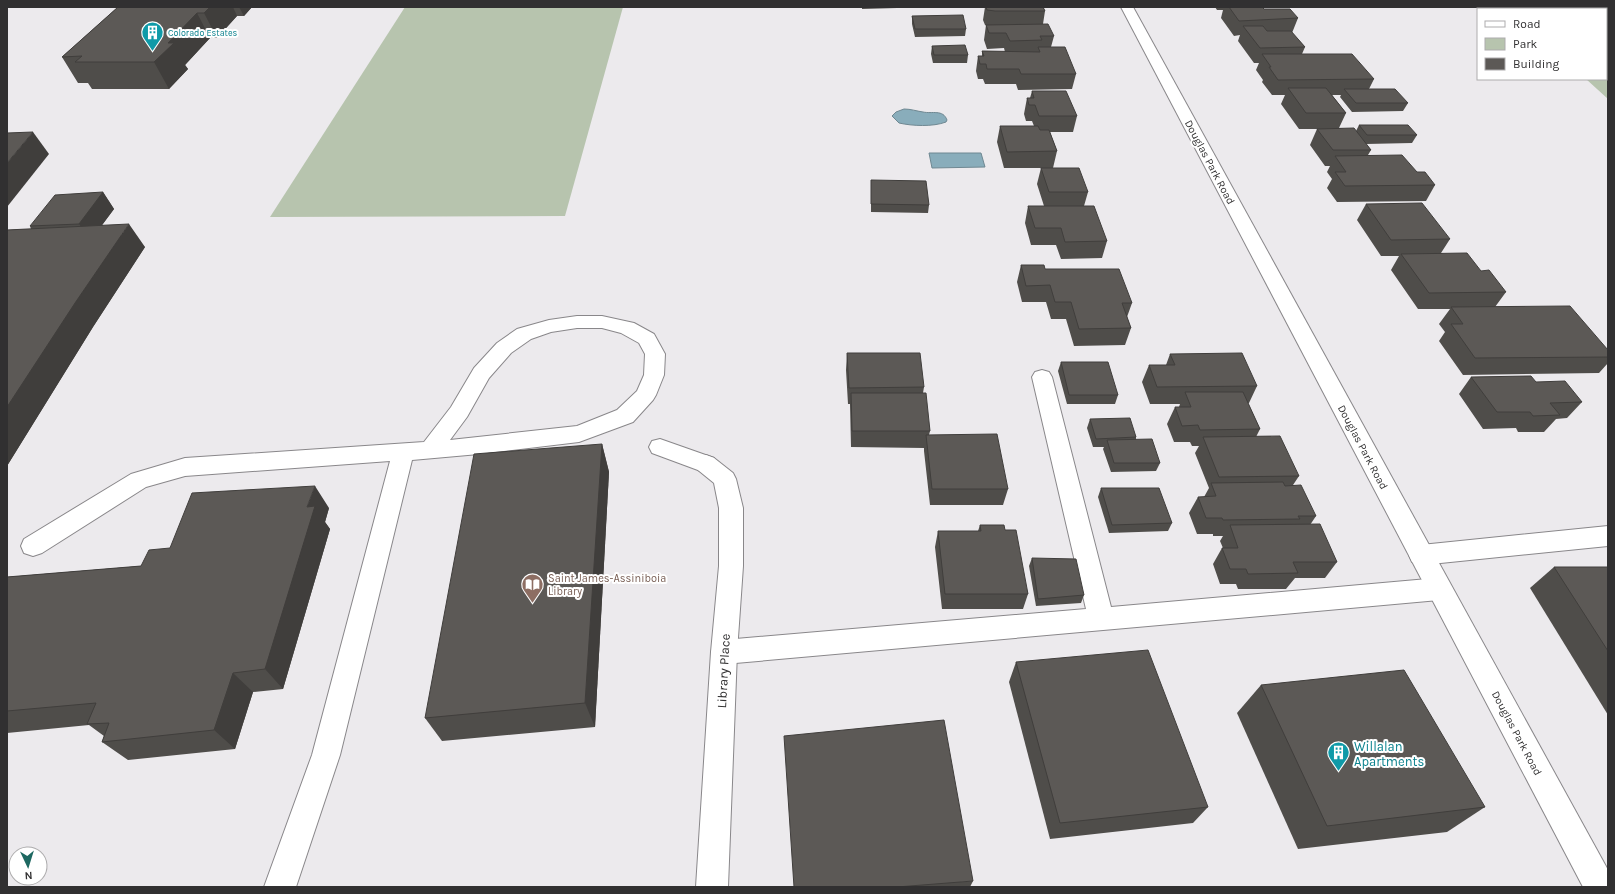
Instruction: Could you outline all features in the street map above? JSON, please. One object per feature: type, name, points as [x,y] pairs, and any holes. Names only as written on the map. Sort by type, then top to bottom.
[{"type":"street","name":"Douglas Park Road","points":[[1127,7],[1600,887]]},
{"type":"street","points":[[33,546],[139,480],[185,467],[403,452],[430,450],[479,446],[579,434],[625,416],[646,395],[654,375],[655,354],[647,339],[627,328],[602,322],[577,322],[556,325],[524,334],[504,348],[481,373],[459,412],[430,450]]},
{"type":"street","points":[[1042,377],[1101,618]]},
{"type":"street","name":"Library Place","points":[[660,447],[706,464],[725,479],[731,508],[730,566],[712,887]]},
{"type":"street","points":[[280,887],[326,755],[403,452]]},
{"type":"street","points":[[1421,555],[1608,536]]},
{"type":"street","points":[[724,652],[1439,589]]},
{"type":"green space","points":[[405,7],[623,7],[565,216],[270,217]]},
{"type":"green space","points":[[1507,7],[1608,7],[1608,99],[1587,80],[1607,80],[1607,8]]},
{"type":"water","points":[[904,109],[940,113],[943,114],[947,120],[941,124],[929,125],[910,125],[899,123],[892,116],[896,112]]},
{"type":"water","points":[[929,153],[981,153],[985,167],[932,168]]},
{"type":"building","points":[[118,7],[210,7],[204,13],[197,13],[168,43],[174,43],[154,62],[75,62],[82,56],[62,57]]},
{"type":"building","points":[[986,7],[1043,7],[1045,11],[995,11],[987,10]]},
{"type":"building","points":[[1229,7],[1290,9],[1298,18],[1239,21]]},
{"type":"building","points":[[963,15],[966,29],[915,29],[912,16]]},
{"type":"building","points":[[1048,24],[1054,36],[1040,36],[1042,40],[1010,41],[1006,33],[989,33],[986,25]]},
{"type":"building","points":[[1243,26],[1263,26],[1267,31],[1291,31],[1305,47],[1260,48]]},
{"type":"building","points":[[965,45],[968,55],[934,55],[932,46]]},
{"type":"building","points":[[1038,47],[1065,47],[1076,74],[1021,74],[1019,69],[987,69],[986,64],[980,64],[978,56],[984,56],[982,51],[1040,52]]},
{"type":"building","points":[[1262,54],[1352,54],[1374,79],[1278,80]]},
{"type":"building","points":[[1288,88],[1326,88],[1346,113],[1306,113]]},
{"type":"building","points":[[1344,89],[1395,89],[1408,103],[1356,103]]},
{"type":"building","points":[[1032,91],[1066,91],[1077,116],[1039,116],[1035,105],[1029,105],[1027,98],[1034,98]]},
{"type":"building","points":[[1359,125],[1408,125],[1417,135],[1367,135]]},
{"type":"building","points":[[1000,126],[1038,126],[1040,130],[1049,130],[1057,151],[1007,152]]},
{"type":"building","points":[[1354,128],[1371,150],[1333,150],[1317,129]]},
{"type":"building","points":[[33,132],[7,163],[7,133]]},
{"type":"building","points":[[1402,155],[1417,172],[1425,172],[1435,185],[1345,186],[1335,172],[1346,172],[1335,156]]},
{"type":"building","points":[[1041,168],[1079,168],[1088,192],[1049,192]]},
{"type":"building","points":[[871,180],[926,181],[929,205],[871,204]]},
{"type":"building","points":[[103,192],[79,224],[30,226],[55,195]]},
{"type":"building","points":[[1422,203],[1450,239],[1391,240],[1366,204]]},
{"type":"building","points":[[1028,206],[1094,206],[1107,241],[1065,242],[1061,228],[1035,228]]},
{"type":"building","points":[[129,224],[75,303],[7,407],[7,230]]},
{"type":"building","points":[[1467,253],[1481,271],[1489,270],[1506,292],[1429,293],[1401,254]]},
{"type":"building","points":[[1021,265],[1044,265],[1045,269],[1119,269],[1132,303],[1122,303],[1131,328],[1079,329],[1071,302],[1055,302],[1050,285],[1026,286]]},
{"type":"building","points":[[1570,306],[1608,350],[1608,357],[1475,358],[1451,324],[1463,324],[1451,307]]},
{"type":"building","points":[[847,353],[920,353],[924,387],[849,388]]},
{"type":"building","points":[[1242,353],[1257,386],[1157,387],[1149,365],[1175,365],[1170,354]]},
{"type":"building","points":[[1061,362],[1108,362],[1118,395],[1069,395]]},
{"type":"building","points":[[1531,376],[1536,382],[1565,381],[1582,402],[1550,403],[1560,415],[1533,416],[1530,412],[1497,412],[1471,377]]},
{"type":"building","points":[[1185,392],[1243,392],[1260,429],[1200,430],[1198,425],[1182,426],[1175,407],[1191,407]]},
{"type":"building","points":[[851,393],[926,393],[930,431],[852,431]]},
{"type":"building","points":[[1130,418],[1136,437],[1096,439],[1090,419]]},
{"type":"building","points":[[997,434],[1008,489],[932,489],[926,435]]},
{"type":"building","points":[[1280,436],[1299,476],[1219,477],[1203,437]]},
{"type":"building","points":[[1152,439],[1160,463],[1114,463],[1107,440]]},
{"type":"building","name":"Saint James-Assiniboia Library","points":[[602,444],[585,703],[425,718],[474,454]]},
{"type":"building","points":[[1283,482],[1285,486],[1301,485],[1316,516],[1298,516],[1300,519],[1223,520],[1222,518],[1206,518],[1198,497],[1216,496],[1211,483]]},
{"type":"building","points":[[315,486],[307,507],[315,506],[265,669],[233,673],[214,730],[102,742],[109,723],[87,724],[96,703],[7,711],[7,577],[141,566],[149,550],[170,548],[192,493]]},
{"type":"building","points":[[1101,488],[1159,488],[1172,523],[1112,525]]},
{"type":"building","points":[[1320,524],[1337,562],[1293,562],[1298,573],[1248,574],[1246,569],[1230,569],[1222,548],[1238,548],[1230,525]]},
{"type":"building","points":[[980,525],[1004,525],[1005,530],[1016,530],[1028,594],[945,594],[938,531],[981,531]]},
{"type":"building","points":[[1032,558],[1076,559],[1084,595],[1038,599]]},
{"type":"building","points":[[1554,567],[1608,567],[1608,651]]},
{"type":"building","points":[[1148,650],[1208,807],[1060,823],[1016,662]]},
{"type":"building","points":[[1404,670],[1485,807],[1327,826],[1261,685]]},
{"type":"building","points":[[944,720],[973,881],[897,887],[794,887],[784,736]]},
{"type":"place","name":"Colorado Estates","points":[[153,52]]},
{"type":"place","name":"Saint James-Assiniboia Library","points":[[533,604]]},
{"type":"place","name":"Willalan Apartments","points":[[1339,772]]}]
